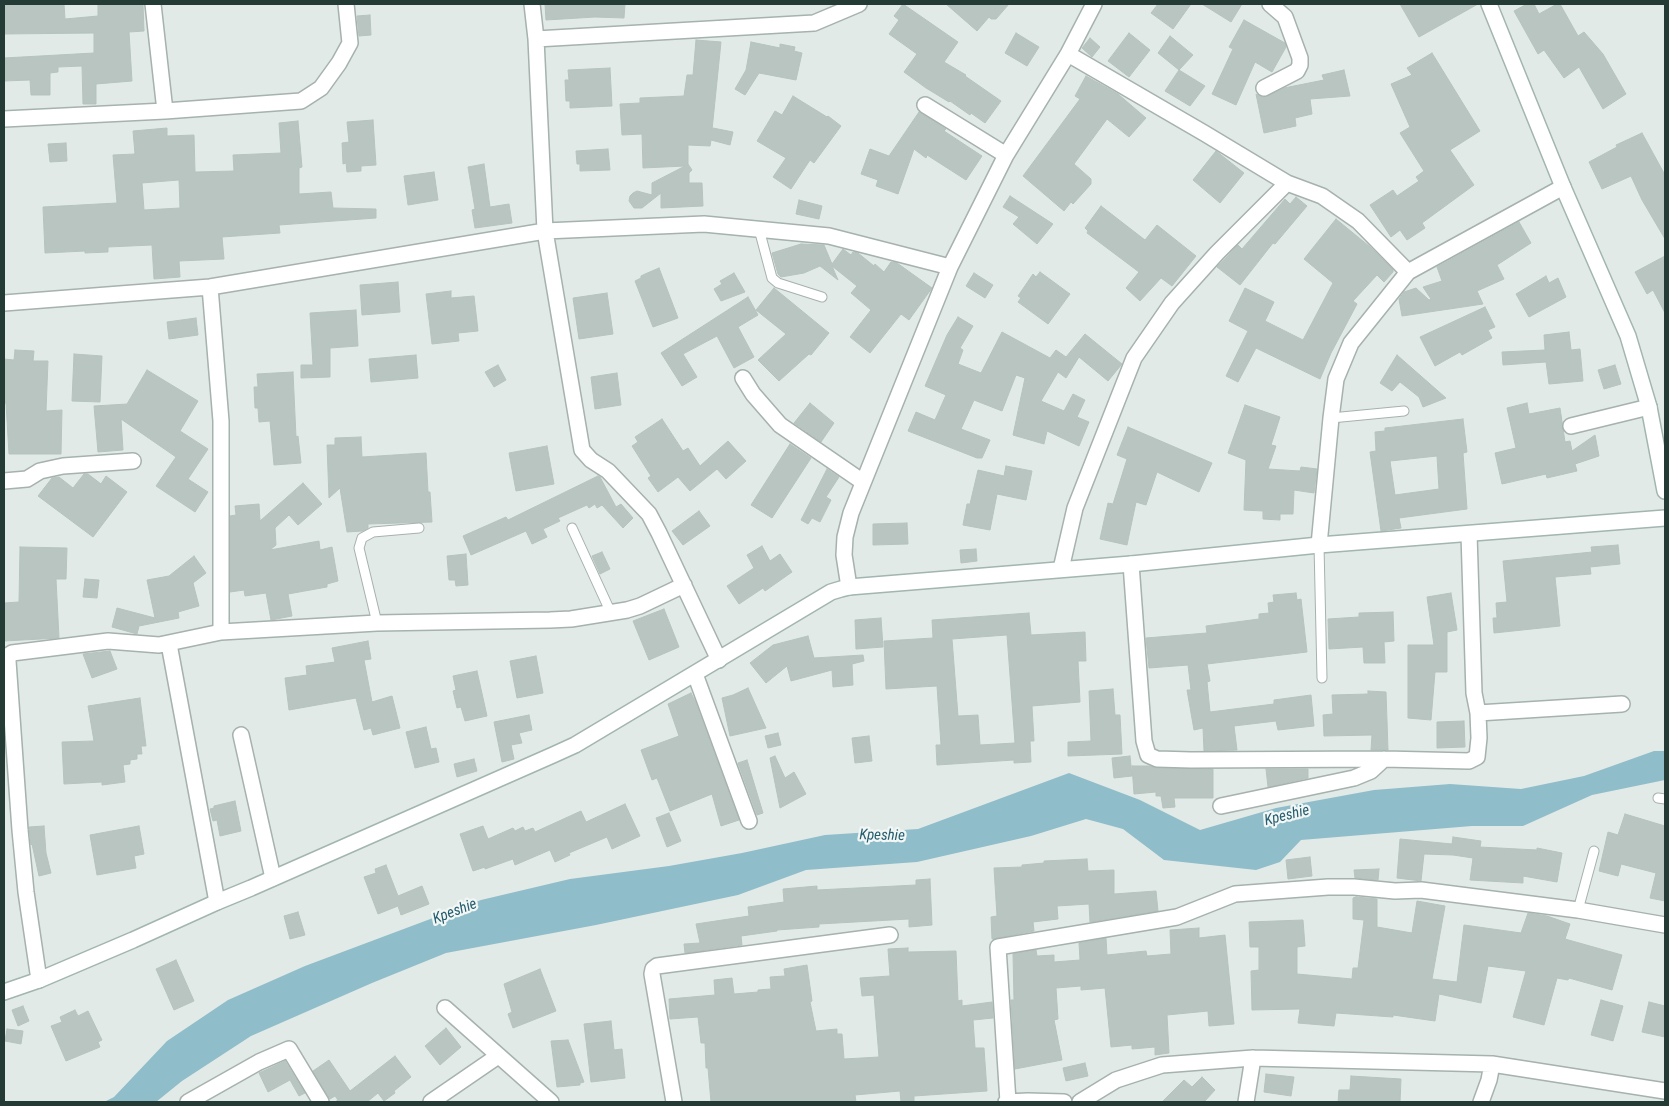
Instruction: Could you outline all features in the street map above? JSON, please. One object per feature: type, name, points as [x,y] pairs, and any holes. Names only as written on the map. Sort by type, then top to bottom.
[{"type":"street","points":[[153,4],[165,111]]},
{"type":"street","points":[[4,119],[165,111],[301,101],[321,88],[339,63],[350,43],[346,4]]},
{"type":"street","points":[[532,4],[536,39],[545,231],[582,450],[591,460],[608,471],[649,514],[719,660]]},
{"type":"street","points":[[536,39],[814,23],[859,4]]},
{"type":"street","points":[[849,587],[844,555],[845,537],[851,513],[950,267],[1006,155],[1068,54],[1094,4]]},
{"type":"street","points":[[1264,88],[1297,71],[1300,65],[1300,58],[1285,17],[1270,4]]},
{"type":"street","points":[[1489,4],[1628,336],[1648,407],[1665,492]]},
{"type":"street","points":[[1068,54],[1287,183],[1322,196],[1358,221],[1408,272]]},
{"type":"street","points":[[925,105],[1006,155]]},
{"type":"street","points":[[1061,569],[1075,508],[1134,358],[1172,303],[1217,253],[1287,183]]},
{"type":"street","points":[[1319,545],[1336,379],[1351,343],[1408,272],[1564,187]]},
{"type":"street","points":[[4,303],[210,287],[545,231],[704,224],[829,236],[950,267]]},
{"type":"street","points":[[210,287],[221,421],[220,632]]},
{"type":"street","points":[[743,378],[753,394],[780,425],[863,482]]},
{"type":"street","points":[[1571,426],[1648,407]]},
{"type":"street","points":[[4,481],[27,479],[40,471],[63,466],[133,461]]},
{"type":"street","points":[[4,992],[38,980],[133,940],[575,745],[831,592],[849,587],[1131,564],[1319,545],[1665,518]]},
{"type":"street","points":[[1131,564],[1144,741],[1148,755],[1157,759],[1191,760],[1384,759],[1469,762],[1477,757],[1479,738],[1478,713],[1474,693],[1469,534]]},
{"type":"street","points":[[38,980],[20,830],[8,658],[12,653],[108,642],[169,644],[220,632],[377,623],[550,620],[611,612],[648,604],[684,585]]},
{"type":"street","points":[[169,644],[217,902]]},
{"type":"street","points":[[695,674],[749,821]]},
{"type":"street","points":[[1478,713],[1622,704]]},
{"type":"street","points":[[241,735],[273,878]]},
{"type":"street","points":[[1221,806],[1354,778],[1371,771],[1384,759]]},
{"type":"street","points":[[1064,1102],[1007,1102],[998,947],[1177,917],[1235,894],[1328,887],[1354,887],[1395,892],[1421,890],[1578,910],[1665,925]]},
{"type":"street","points":[[674,1102],[652,974],[654,969],[658,966],[890,934]]},
{"type":"street","points":[[445,1008],[551,1102]]},
{"type":"street","points":[[188,1102],[259,1062],[289,1049],[321,1102]]},
{"type":"street","points":[[431,1102],[498,1056]]},
{"type":"street","points":[[1246,1102],[1253,1058]]},
{"type":"street","points":[[1080,1102],[1116,1080],[1162,1065],[1253,1058],[1492,1064],[1665,1091]]},
{"type":"street","points":[[1481,1102],[1489,1080],[1492,1064]]},
{"type":"lane","points":[[759,229],[772,278],[778,283],[822,297]]},
{"type":"lane","points":[[1331,418],[1404,411]]},
{"type":"lane","points":[[377,623],[359,548],[362,538],[373,532],[420,528]]},
{"type":"lane","points":[[572,528],[611,612]]},
{"type":"lane","points":[[1319,545],[1322,678]]},
{"type":"lane","points":[[1578,910],[1594,851]]},
{"type":"water","name":"Kpeshie","points":[[1654,751],[1665,751],[1665,780],[1592,795],[1523,826],[1472,826],[1301,840],[1280,862],[1256,870],[1164,860],[1123,829],[1086,819],[1031,836],[917,862],[806,870],[738,895],[596,925],[446,953],[251,1036],[182,1081],[156,1102],[104,1102],[114,1097],[167,1041],[228,1000],[305,966],[481,900],[570,879],[669,866],[825,835],[918,829],[1069,773],[1140,800],[1200,830],[1276,808],[1374,790],[1450,784],[1521,789],[1584,776]]},
{"type":"building","points":[[4,4],[64,4],[65,19],[98,16],[98,4],[143,4],[144,31],[129,32],[132,81],[96,84],[96,104],[83,104],[82,66],[58,67],[58,72],[50,73],[50,95],[31,95],[30,80],[4,81],[4,58],[94,53],[94,33],[4,34]]},
{"type":"building","points":[[545,4],[625,4],[624,18],[595,17],[546,20]]},
{"type":"building","points":[[903,4],[958,42],[944,62],[966,75],[1001,101],[985,123],[926,88],[904,72],[917,54],[889,34],[899,20],[894,16]]},
{"type":"building","points":[[946,4],[1009,4],[996,19],[989,17],[977,31]]},
{"type":"building","points":[[1158,4],[1191,4],[1173,29],[1151,13]]},
{"type":"building","points":[[1202,4],[1242,4],[1231,22]]},
{"type":"building","points":[[1400,4],[1478,4],[1419,37]]},
{"type":"building","points":[[1527,4],[1534,4],[1539,14],[1560,4],[1578,36],[1584,32],[1603,54],[1626,94],[1603,109],[1579,67],[1564,78],[1544,50],[1538,54],[1514,11]]},
{"type":"building","points":[[370,15],[371,35],[359,36],[357,16]]},
{"type":"building","points":[[1244,20],[1285,43],[1286,47],[1272,72],[1255,62],[1236,105],[1212,94],[1233,49],[1229,47]]},
{"type":"building","points":[[1016,33],[1039,47],[1027,66],[1005,53]]},
{"type":"building","points":[[1129,33],[1150,50],[1129,77],[1108,61]]},
{"type":"building","points":[[1170,36],[1193,55],[1179,70],[1158,53]]},
{"type":"building","points":[[1090,38],[1100,47],[1092,57],[1082,48]]},
{"type":"building","points":[[696,40],[721,42],[712,130],[713,128],[733,132],[730,145],[711,140],[710,146],[688,145],[688,164],[692,170],[689,173],[689,183],[702,183],[703,206],[661,208],[661,193],[642,208],[634,208],[629,201],[633,193],[637,191],[652,195],[652,183],[685,166],[643,168],[642,134],[622,135],[620,104],[640,103],[640,98],[684,96],[687,75],[693,75]]},
{"type":"building","points":[[751,42],[780,48],[780,44],[795,47],[794,51],[802,53],[796,80],[759,73],[745,95],[735,89],[746,70]]},
{"type":"building","points":[[1432,53],[1480,131],[1450,150],[1474,185],[1422,223],[1425,228],[1407,240],[1400,230],[1391,237],[1370,205],[1393,190],[1397,196],[1419,181],[1416,177],[1424,171],[1400,133],[1410,127],[1391,84],[1412,75],[1407,68]]},
{"type":"building","points":[[610,68],[612,106],[570,108],[570,101],[566,101],[565,80],[569,80],[568,70]]},
{"type":"building","points":[[1179,70],[1205,86],[1190,106],[1165,91]]},
{"type":"building","points":[[1344,70],[1350,96],[1310,99],[1312,114],[1295,118],[1296,126],[1264,133],[1256,94],[1263,97],[1268,96],[1284,88],[1324,80],[1322,75]]},
{"type":"building","points":[[1086,76],[1118,94],[1146,118],[1129,137],[1107,119],[1074,164],[1091,179],[1091,184],[1064,211],[1023,176],[1080,99],[1075,96]]},
{"type":"building","points":[[793,96],[828,116],[841,126],[814,163],[810,160],[791,189],[773,177],[786,158],[757,141],[775,111],[782,115]]},
{"type":"building","points":[[919,112],[946,129],[944,131],[982,156],[966,180],[927,155],[926,158],[914,149],[898,194],[876,186],[878,180],[861,174],[870,149],[889,156]]},
{"type":"building","points":[[373,120],[376,165],[361,166],[361,171],[347,172],[346,163],[343,164],[342,143],[349,142],[347,122]]},
{"type":"building","points":[[298,121],[302,167],[299,168],[299,194],[331,192],[333,208],[376,209],[376,218],[279,225],[280,233],[222,237],[224,259],[179,261],[180,277],[154,279],[152,245],[108,247],[108,252],[45,253],[43,207],[117,203],[113,155],[135,154],[133,131],[167,128],[167,136],[194,135],[195,172],[234,171],[233,155],[281,153],[279,123]],"holes":[[[179,180],[180,208],[144,210],[142,183]]]},
{"type":"building","points":[[1642,133],[1665,175],[1665,239],[1642,200],[1631,176],[1602,189],[1589,162],[1617,147],[1616,145]]},
{"type":"building","points":[[66,143],[67,161],[50,162],[48,144]]},
{"type":"building","points":[[608,149],[610,170],[580,171],[580,164],[577,164],[576,151]]},
{"type":"building","points":[[1216,151],[1244,173],[1220,203],[1193,180]]},
{"type":"building","points":[[484,164],[490,207],[509,204],[512,223],[475,228],[472,210],[475,209],[468,167]]},
{"type":"building","points":[[434,172],[438,200],[408,205],[404,176]]},
{"type":"building","points":[[1010,196],[1053,224],[1037,244],[1013,224],[1019,217],[1003,207]]},
{"type":"building","points":[[1296,197],[1307,206],[1275,244],[1273,243],[1240,285],[1217,267],[1238,245],[1242,249],[1285,199],[1290,204]]},
{"type":"building","points":[[799,200],[822,206],[819,219],[796,214]]},
{"type":"building","points":[[1101,206],[1145,240],[1157,225],[1196,256],[1172,286],[1161,278],[1140,301],[1126,288],[1139,272],[1087,233],[1088,231],[1085,228]]},
{"type":"building","points":[[1336,219],[1369,246],[1393,272],[1384,282],[1377,275],[1353,301],[1357,304],[1331,353],[1320,379],[1256,348],[1238,382],[1226,376],[1248,331],[1229,321],[1245,288],[1274,302],[1265,321],[1303,340],[1333,283],[1304,259]]},
{"type":"building","points":[[1519,222],[1531,243],[1497,265],[1504,279],[1477,291],[1483,304],[1402,316],[1399,299],[1404,292],[1416,288],[1429,300],[1431,299],[1423,287],[1442,281],[1437,267]]},
{"type":"building","points":[[801,244],[824,245],[832,264],[843,249],[851,255],[853,252],[858,253],[884,272],[891,262],[897,263],[932,288],[909,320],[901,314],[870,353],[850,337],[871,310],[851,293],[857,286],[832,266],[838,280],[820,266],[804,273],[781,277],[778,274],[772,253]]},
{"type":"building","points":[[1665,256],[1665,313],[1653,290],[1647,294],[1635,272]]},
{"type":"building","points":[[659,268],[678,318],[653,327],[635,281],[641,278],[641,276]]},
{"type":"building","points":[[1040,272],[1070,294],[1048,324],[1018,302],[1021,298],[1018,296],[1033,274],[1036,277]]},
{"type":"building","points":[[734,273],[745,292],[721,301],[714,289],[722,284],[720,281]]},
{"type":"building","points":[[974,273],[993,285],[985,298],[966,286]]},
{"type":"building","points":[[1546,276],[1549,283],[1558,278],[1566,297],[1529,317],[1516,294]]},
{"type":"building","points":[[398,282],[400,312],[362,315],[360,285]]},
{"type":"building","points":[[774,288],[829,333],[811,355],[809,354],[779,381],[758,360],[786,334],[756,310]]},
{"type":"building","points":[[451,291],[451,298],[474,296],[478,331],[458,333],[459,341],[432,344],[426,294]]},
{"type":"building","points":[[607,293],[613,334],[579,339],[573,298]]},
{"type":"building","points":[[748,297],[758,315],[738,327],[754,357],[734,368],[717,336],[683,354],[697,377],[682,386],[661,353]]},
{"type":"building","points":[[1485,307],[1495,327],[1488,330],[1492,338],[1462,355],[1460,352],[1435,366],[1420,337]]},
{"type":"building","points":[[356,310],[358,346],[330,348],[330,377],[301,378],[301,365],[313,365],[310,313]]},
{"type":"building","points":[[958,317],[973,326],[960,348],[963,350],[958,364],[981,373],[1002,332],[1050,358],[1056,350],[1066,357],[1085,334],[1122,364],[1108,381],[1079,357],[1066,378],[1058,372],[1041,401],[1064,411],[1073,394],[1085,400],[1077,417],[1089,422],[1079,446],[1047,431],[1044,444],[1013,435],[1025,378],[1016,375],[1002,411],[974,400],[961,429],[990,440],[982,458],[977,458],[908,431],[916,412],[935,420],[946,395],[925,386],[947,335]]},
{"type":"building","points":[[196,318],[198,335],[169,339],[167,322]]},
{"type":"building","points":[[1569,332],[1571,350],[1580,349],[1583,381],[1549,384],[1546,362],[1503,365],[1502,352],[1545,350],[1544,335]]},
{"type":"building","points":[[15,350],[34,351],[33,361],[48,361],[46,411],[62,410],[61,454],[9,454],[6,403],[4,403],[4,359],[14,360]]},
{"type":"building","points":[[74,354],[102,356],[100,402],[72,401]]},
{"type":"building","points":[[416,355],[418,378],[371,382],[369,359]]},
{"type":"building","points":[[1397,355],[1446,398],[1423,407],[1419,397],[1400,382],[1392,391],[1380,383]]},
{"type":"building","points":[[498,365],[506,380],[494,387],[485,372]]},
{"type":"building","points":[[1615,365],[1621,384],[1604,389],[1598,370]]},
{"type":"building","points":[[147,370],[198,401],[180,431],[208,449],[188,479],[208,492],[195,512],[156,486],[176,457],[121,419],[123,450],[98,452],[94,406],[127,404]]},
{"type":"building","points":[[293,372],[296,437],[298,436],[301,463],[274,465],[270,421],[259,422],[258,408],[255,408],[254,387],[258,387],[257,374]]},
{"type":"building","points":[[617,373],[621,405],[595,409],[591,377]]},
{"type":"building","points":[[810,403],[834,423],[821,442],[794,423]]},
{"type":"building","points":[[1527,403],[1529,414],[1560,408],[1565,442],[1570,441],[1572,451],[1595,435],[1599,456],[1575,464],[1577,471],[1547,478],[1546,474],[1502,484],[1495,453],[1516,448],[1507,408]]},
{"type":"building","points":[[1245,405],[1280,417],[1271,445],[1276,446],[1268,469],[1300,471],[1301,467],[1317,469],[1314,493],[1294,490],[1293,514],[1280,514],[1280,520],[1263,519],[1263,511],[1244,510],[1246,460],[1228,453]]},
{"type":"building","points":[[662,419],[683,451],[688,448],[700,466],[728,441],[746,461],[726,479],[717,469],[690,491],[678,477],[658,492],[648,478],[651,476],[632,446],[638,442],[635,437]]},
{"type":"building","points":[[1463,419],[1467,452],[1463,453],[1467,509],[1399,518],[1401,528],[1381,531],[1370,452],[1376,451],[1375,432],[1385,431],[1385,428]],"holes":[[[1437,456],[1439,489],[1395,495],[1390,461]]]},
{"type":"building","points":[[1128,427],[1212,463],[1199,492],[1157,472],[1146,505],[1136,502],[1127,545],[1100,539],[1108,503],[1113,504],[1127,459],[1117,455]]},
{"type":"building","points":[[361,437],[362,457],[426,453],[432,522],[368,524],[368,528],[363,531],[347,532],[340,488],[329,498],[327,445],[335,445],[335,438]]},
{"type":"building","points":[[790,444],[811,458],[772,518],[751,505]]},
{"type":"building","points":[[547,446],[554,484],[516,491],[509,453]]},
{"type":"building","points":[[1006,466],[1032,471],[1026,500],[997,494],[990,530],[963,525],[967,504],[970,504],[978,470],[1004,476]]},
{"type":"building","points":[[827,469],[839,477],[826,497],[831,500],[820,522],[812,518],[808,524],[801,520]]},
{"type":"building","points":[[84,474],[88,474],[101,484],[106,476],[127,492],[93,537],[38,496],[52,478],[59,477],[73,488]]},
{"type":"building","points":[[598,476],[616,507],[621,504],[633,518],[623,528],[602,505],[597,508],[595,504],[589,508],[587,505],[558,518],[560,521],[543,529],[547,537],[532,544],[526,531],[471,555],[463,536],[506,517],[508,520]]},
{"type":"building","points":[[303,483],[322,504],[298,525],[289,515],[275,528],[276,545],[270,550],[319,541],[320,550],[332,547],[338,581],[327,584],[327,587],[288,594],[292,616],[271,620],[266,593],[245,596],[244,590],[230,592],[230,516],[236,515],[235,506],[259,504],[260,521]]},
{"type":"building","points":[[699,511],[710,526],[683,545],[672,531]]},
{"type":"building","points":[[907,523],[908,544],[873,545],[873,524]]},
{"type":"building","points":[[1618,545],[1620,564],[1590,567],[1591,574],[1555,577],[1560,626],[1494,633],[1493,618],[1497,618],[1496,603],[1507,602],[1503,561],[1592,552],[1591,547]]},
{"type":"building","points":[[762,546],[770,561],[780,554],[792,572],[765,591],[763,588],[739,604],[727,586],[754,568],[747,555]]},
{"type":"building","points":[[20,547],[67,548],[66,579],[56,579],[59,638],[4,641],[4,603],[19,602]]},
{"type":"building","points":[[976,549],[977,561],[961,563],[960,550]]},
{"type":"building","points":[[602,552],[610,569],[600,574],[592,556]]},
{"type":"building","points":[[466,554],[468,585],[456,586],[455,580],[449,580],[447,556]]},
{"type":"building","points":[[194,556],[206,573],[193,583],[199,606],[178,612],[179,618],[139,626],[137,634],[112,627],[117,608],[155,618],[147,580],[169,576]]},
{"type":"building","points":[[85,579],[99,580],[97,598],[83,597]]},
{"type":"building","points":[[1296,593],[1297,600],[1301,599],[1307,652],[1207,664],[1210,681],[1207,682],[1210,712],[1274,704],[1274,700],[1311,695],[1314,726],[1278,730],[1276,721],[1234,726],[1237,750],[1204,751],[1203,728],[1194,730],[1187,690],[1191,690],[1188,665],[1149,668],[1146,638],[1207,633],[1206,626],[1259,619],[1259,614],[1269,613],[1268,603],[1274,602],[1273,595]]},
{"type":"building","points":[[1451,593],[1457,630],[1447,632],[1447,672],[1435,672],[1431,720],[1408,718],[1408,645],[1434,645],[1427,597]]},
{"type":"building","points":[[664,609],[679,647],[649,660],[633,621]]},
{"type":"building","points":[[1393,612],[1394,641],[1384,642],[1385,663],[1364,663],[1363,647],[1329,649],[1328,619],[1359,617],[1359,613]]},
{"type":"building","points":[[1029,613],[1031,635],[1085,632],[1086,661],[1078,661],[1080,702],[1032,706],[1034,741],[1030,741],[1031,762],[1014,763],[1014,760],[937,765],[936,745],[941,745],[937,686],[886,689],[884,641],[933,638],[932,620]],"holes":[[[1007,635],[1015,743],[980,745],[978,715],[958,716],[952,639]]]},
{"type":"building","points":[[881,618],[883,647],[856,649],[855,620]]},
{"type":"building","points":[[808,636],[814,658],[863,655],[864,661],[852,664],[853,685],[833,687],[832,670],[791,681],[787,666],[766,683],[750,663],[773,645]]},
{"type":"building","points":[[368,641],[371,659],[364,660],[372,702],[392,696],[400,728],[373,735],[371,728],[364,730],[356,698],[289,710],[285,678],[307,675],[306,666],[335,662],[332,648]]},
{"type":"building","points":[[110,651],[117,669],[92,678],[83,654]]},
{"type":"building","points":[[536,656],[543,693],[517,698],[510,661]]},
{"type":"building","points":[[477,671],[487,716],[465,721],[461,707],[457,708],[453,691],[456,690],[453,676]]},
{"type":"building","points":[[748,688],[766,728],[730,736],[722,698]]},
{"type":"building","points":[[1113,689],[1115,715],[1120,715],[1122,754],[1068,756],[1068,742],[1091,741],[1089,691]]},
{"type":"building","points":[[1368,691],[1386,692],[1388,750],[1371,750],[1372,735],[1324,736],[1323,715],[1333,714],[1332,695],[1368,694]]},
{"type":"building","points":[[691,693],[739,820],[721,826],[712,794],[670,811],[657,778],[652,780],[641,750],[679,736],[668,704]]},
{"type":"building","points":[[140,698],[146,746],[141,746],[142,754],[137,754],[137,759],[130,760],[130,764],[123,765],[125,782],[102,785],[102,782],[64,784],[62,742],[94,741],[88,706]]},
{"type":"building","points":[[529,715],[532,730],[519,733],[522,743],[511,745],[514,759],[502,762],[494,722]]},
{"type":"building","points":[[1464,721],[1465,747],[1437,748],[1437,722]]},
{"type":"building","points":[[426,727],[431,749],[436,748],[439,762],[415,768],[406,732]]},
{"type":"building","points":[[778,733],[781,745],[768,748],[765,736]]},
{"type":"building","points":[[869,736],[872,761],[855,763],[852,738]]},
{"type":"building","points":[[775,756],[785,778],[794,772],[806,794],[780,808],[770,758]]},
{"type":"building","points":[[1130,756],[1132,776],[1114,778],[1112,758]]},
{"type":"building","points":[[474,759],[477,771],[457,777],[454,764]]},
{"type":"building","points":[[747,760],[763,813],[757,815],[738,763]]},
{"type":"building","points":[[1132,766],[1213,769],[1213,798],[1174,798],[1175,807],[1163,808],[1161,796],[1156,796],[1156,792],[1134,794]]},
{"type":"building","points":[[1266,769],[1308,769],[1308,778],[1268,787]]},
{"type":"building","points":[[235,801],[241,831],[220,836],[217,820],[213,821],[210,809],[214,808],[214,806]]},
{"type":"building","points":[[625,804],[640,836],[612,849],[607,837],[569,853],[570,855],[555,862],[550,850],[515,865],[513,859],[485,869],[485,867],[473,871],[460,834],[483,826],[488,839],[513,828],[515,831],[523,827],[525,831],[533,828],[535,832],[581,811],[586,822]]},
{"type":"building","points":[[669,813],[681,841],[667,847],[656,818]]},
{"type":"building","points":[[1625,814],[1665,826],[1665,901],[1650,898],[1656,873],[1621,864],[1618,876],[1599,871],[1608,832],[1618,835]]},
{"type":"building","points":[[44,826],[46,853],[51,873],[39,876],[31,845],[29,827]]},
{"type":"building","points":[[139,826],[144,854],[134,856],[136,868],[97,875],[90,835]]},
{"type":"building","points":[[1453,837],[1481,841],[1480,847],[1537,850],[1537,848],[1562,853],[1557,882],[1523,876],[1523,883],[1470,880],[1473,858],[1424,854],[1421,881],[1397,878],[1400,839],[1452,844]]},
{"type":"building","points":[[1310,857],[1312,876],[1288,879],[1286,860]]},
{"type":"building","points":[[1087,859],[1088,871],[1114,870],[1114,894],[1156,891],[1158,911],[1090,922],[1089,904],[1057,906],[1058,919],[1033,922],[1034,931],[992,939],[991,917],[997,916],[994,868],[1022,867],[1022,865],[1044,863],[1044,861]]},
{"type":"building","points":[[386,865],[398,896],[422,886],[429,904],[401,915],[398,906],[378,914],[364,877],[376,873],[375,869]]},
{"type":"building","points":[[1379,869],[1378,880],[1355,878],[1354,870]]},
{"type":"building","points":[[930,879],[932,925],[909,927],[909,919],[819,924],[819,927],[777,930],[741,936],[742,945],[685,953],[684,944],[700,943],[696,924],[749,916],[748,907],[784,902],[783,889],[817,886],[817,890],[916,885],[916,880]]},
{"type":"building","points":[[1353,898],[1377,899],[1377,927],[1412,933],[1417,901],[1445,906],[1432,979],[1457,982],[1464,925],[1521,933],[1528,913],[1547,916],[1570,924],[1565,939],[1622,955],[1612,990],[1569,978],[1568,980],[1557,978],[1544,1025],[1513,1017],[1526,971],[1488,966],[1481,1003],[1439,994],[1435,1021],[1393,1015],[1393,1017],[1336,1013],[1334,1026],[1298,1023],[1300,1009],[1252,1010],[1251,971],[1259,970],[1259,947],[1250,947],[1249,922],[1303,920],[1305,946],[1297,947],[1297,974],[1352,979],[1353,968],[1358,968],[1364,920],[1353,919]]},
{"type":"building","points":[[298,912],[305,935],[290,939],[284,916]]},
{"type":"building","points":[[1199,928],[1199,938],[1225,935],[1234,1024],[1209,1026],[1208,1011],[1167,1015],[1169,1053],[1155,1055],[1155,1047],[1132,1049],[1132,1045],[1111,1047],[1105,988],[1081,990],[1081,986],[1056,988],[1058,1019],[1054,1020],[1062,1060],[1015,1069],[1011,1000],[1014,1000],[1013,954],[1036,950],[1037,956],[1054,955],[1054,962],[1080,960],[1079,943],[1106,938],[1107,955],[1146,951],[1147,956],[1171,954],[1170,930]]},
{"type":"building","points":[[908,948],[908,952],[956,951],[958,1001],[962,1000],[962,1006],[992,1002],[993,1018],[973,1020],[975,1048],[984,1048],[987,1091],[914,1096],[914,1102],[901,1102],[900,1091],[855,1095],[856,1102],[711,1102],[708,1068],[706,1068],[705,1043],[701,1043],[698,1017],[670,1019],[669,999],[715,995],[714,980],[732,978],[734,994],[771,989],[770,977],[785,976],[784,969],[807,965],[812,1001],[810,1002],[816,1031],[837,1029],[837,1034],[842,1034],[844,1059],[879,1057],[874,995],[862,996],[860,978],[890,976],[888,949]]},
{"type":"building","points":[[176,960],[194,1001],[174,1010],[156,969]]},
{"type":"building","points":[[540,969],[556,1011],[513,1028],[508,1014],[512,1012],[504,984]]},
{"type":"building","points":[[1601,1000],[1623,1006],[1613,1041],[1591,1035]]},
{"type":"building","points":[[1649,1002],[1665,1006],[1665,1037],[1642,1032]]},
{"type":"building","points":[[23,1006],[29,1021],[18,1026],[12,1010]]},
{"type":"building","points":[[75,1010],[78,1016],[88,1011],[102,1040],[98,1042],[100,1047],[66,1061],[51,1026],[62,1022],[60,1017]]},
{"type":"building","points":[[611,1021],[614,1050],[622,1049],[625,1078],[591,1082],[584,1024]]},
{"type":"building","points":[[446,1028],[461,1047],[440,1065],[425,1046]]},
{"type":"building","points":[[7,1029],[23,1031],[21,1044],[5,1041]]},
{"type":"building","points":[[568,1040],[584,1082],[580,1083],[580,1085],[557,1087],[551,1041]]},
{"type":"building","points":[[395,1056],[411,1077],[384,1101],[378,1093],[367,1102],[335,1102],[338,1100],[335,1096],[330,1099],[313,1071],[329,1060],[350,1091]]},
{"type":"building","points":[[285,1061],[305,1093],[299,1096],[290,1080],[268,1092],[259,1073]]},
{"type":"building","points":[[1085,1063],[1088,1076],[1066,1081],[1063,1068]]},
{"type":"building","points":[[1266,1074],[1294,1077],[1291,1096],[1264,1092]]},
{"type":"building","points":[[1351,1076],[1401,1079],[1400,1102],[1338,1102],[1339,1090],[1350,1090]]},
{"type":"building","points":[[1202,1077],[1215,1090],[1204,1102],[1162,1102],[1184,1080],[1192,1087]]}]
